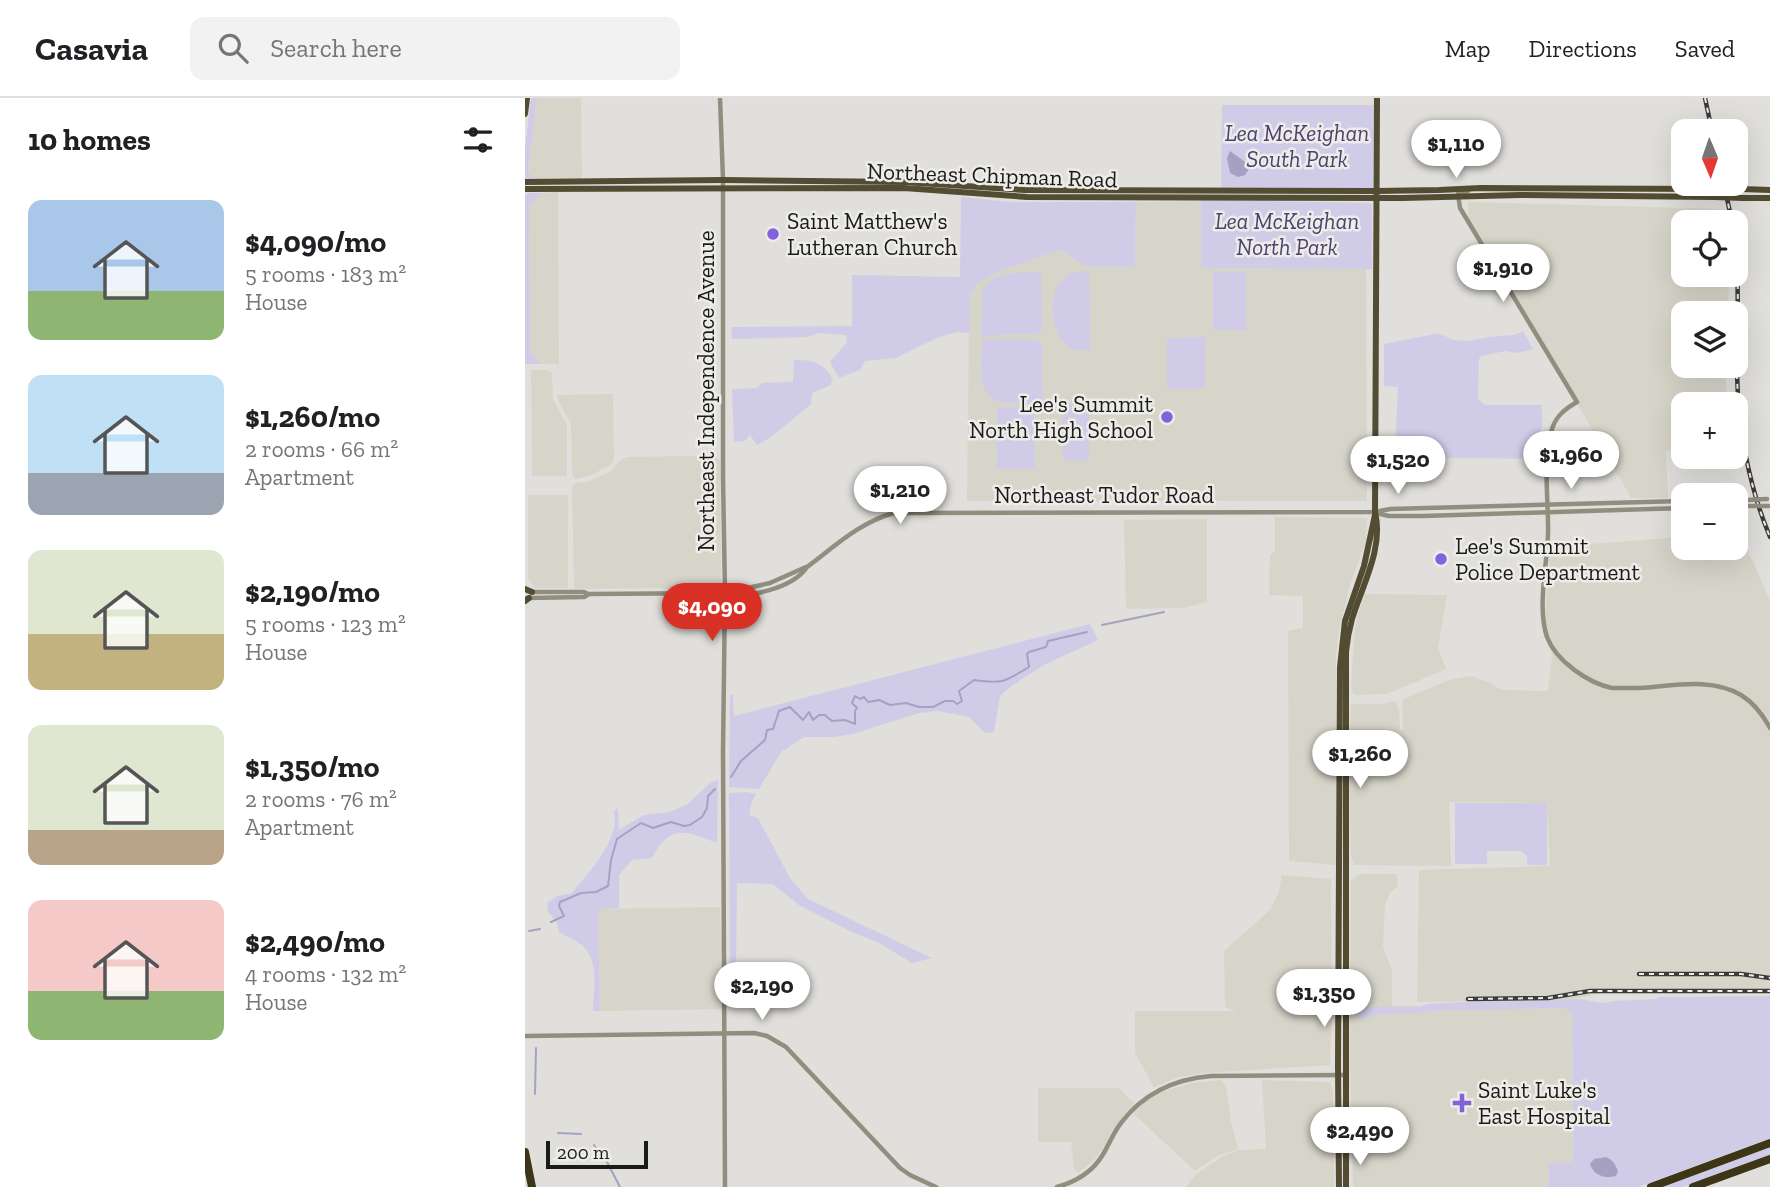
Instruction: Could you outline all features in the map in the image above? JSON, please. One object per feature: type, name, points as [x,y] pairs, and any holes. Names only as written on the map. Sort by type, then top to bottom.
[{"type":"highway","points":[[1651,1187],[1770,1143]]},
{"type":"highway","points":[[525,1152],[532,1187]]},
{"type":"highway","points":[[1693,1187],[1770,1158]]},
{"type":"main road","points":[[525,114],[527,98]]},
{"type":"main road","points":[[1346,1187],[1342,1075],[1340,667],[1348,610],[1364,566],[1375,512],[1377,98]]},
{"type":"main road","points":[[776,187],[777,184],[822,181]]},
{"type":"main road","name":"Northeast Chipman Road","points":[[525,189],[554,186],[822,181],[923,183],[1025,190],[1770,198]]},
{"type":"main road","name":"Northeast Chipman Road","points":[[525,182],[554,186]]},
{"type":"main road","name":"Northeast Chipman Road","points":[[723,184],[906,188],[1027,197],[1376,195],[1481,188],[1770,190]]},
{"type":"main road","points":[[1339,1187],[1346,652],[1348,633],[1372,562],[1378,524],[1375,512]]},
{"type":"main road","points":[[1340,760],[1346,767]]},
{"type":"street","name":"Northeast Independence Avenue","points":[[720,98],[723,184],[722,454],[725,593],[725,1187]]},
{"type":"street","points":[[1481,188],[1459,192],[1460,208],[1577,402],[1564,410],[1555,420],[1550,432],[1548,537],[1544,573],[1544,617],[1548,637],[1564,660],[1599,685],[1612,688],[1700,684],[1717,686],[1745,698],[1763,715],[1770,727]]},
{"type":"street","points":[[1748,503],[1769,499]]},
{"type":"street","name":"Northeast Tudor Road","points":[[571,595],[584,597],[589,594],[725,593],[770,583],[807,567],[864,525],[894,513],[1375,512],[1389,509],[1671,501]]},
{"type":"street","points":[[1633,502],[1635,509]]},
{"type":"street","points":[[1748,503],[1770,506]]},
{"type":"street","points":[[1423,516],[1433,508]]},
{"type":"street","name":"Northeast Tudor Road","points":[[1375,512],[1389,516],[1423,516],[1671,508]]},
{"type":"street","points":[[527,595],[561,598],[577,592],[589,594]]},
{"type":"street","points":[[527,595],[571,595]]},
{"type":"street","points":[[525,1036],[724,1033],[767,1036],[786,1047],[900,1168],[936,1187]]},
{"type":"street","points":[[1057,1187],[1080,1177],[1091,1168],[1100,1159],[1129,1114],[1152,1094],[1170,1085],[1196,1077],[1211,1076],[1342,1075]]},
{"type":"shaded area","points":[[537,98],[581,98],[582,179],[535,182],[528,172]]},
{"type":"shaded area","points":[[1230,151],[1248,164],[1249,169],[1245,175],[1238,177],[1230,173],[1227,158]]},
{"type":"shaded area","points":[[558,192],[559,366],[542,364],[530,352],[529,206],[541,193]]},
{"type":"shaded area","name":"Lee's Summit North High School","points":[[1202,201],[1202,268],[1366,269],[1367,501],[967,501],[970,295],[977,283],[1004,269],[1060,250],[1085,266],[1135,267],[1136,202]]},
{"type":"shaded area","points":[[1468,202],[1720,209],[1671,210],[1671,287],[1729,287],[1728,301],[1671,301],[1671,378],[1726,378],[1726,392],[1671,392],[1671,451],[1666,451],[1668,498],[1631,498],[1469,222]]},
{"type":"shaded area","points":[[531,370],[547,370],[552,373],[553,400],[567,425],[567,476],[532,476]]},
{"type":"shaded area","points":[[613,394],[614,461],[589,476],[575,479],[572,474],[571,424],[557,395]]},
{"type":"shaded area","points":[[627,457],[715,457],[720,460],[720,587],[575,589],[572,486],[611,471],[618,462]]},
{"type":"shaded area","points":[[528,495],[568,495],[567,588],[535,588],[528,578]]},
{"type":"shaded area","points":[[1275,517],[1367,518],[1366,541],[1350,585],[1338,634],[1336,656],[1336,865],[1289,861],[1288,631],[1303,628],[1303,596],[1269,595],[1270,555],[1275,551]]},
{"type":"shaded area","points":[[1207,519],[1207,602],[1184,608],[1126,609],[1124,520]]},
{"type":"shaded area","points":[[1671,538],[1671,560],[1748,560],[1748,552],[1756,568],[1770,601],[1770,991],[1625,988],[1569,1000],[1417,1002],[1419,870],[1550,866],[1547,803],[1449,802],[1451,866],[1354,865],[1351,855],[1349,767],[1351,705],[1396,701],[1400,730],[1403,730],[1402,700],[1449,680],[1471,676],[1502,690],[1548,691],[1552,657],[1545,624],[1550,547]]},
{"type":"shaded area","points":[[1365,594],[1447,595],[1438,648],[1446,669],[1387,694],[1355,695],[1351,689],[1354,638]]},
{"type":"shaded area","name":"Saint Luke's East Hospital","points":[[1360,874],[1397,874],[1398,886],[1390,893],[1385,904],[1383,947],[1392,970],[1392,1006],[1572,1006],[1573,1162],[1549,1163],[1549,1187],[1353,1187],[1350,1057],[1351,880]]},
{"type":"shaded area","points":[[1282,875],[1331,879],[1330,1065],[1205,1073],[1179,1077],[1154,1087],[1135,1053],[1135,1011],[1236,1011],[1225,1007],[1224,951],[1271,909]]},
{"type":"shaded area","points":[[720,907],[722,1009],[600,1011],[598,909]]},
{"type":"shaded area","points":[[1221,1080],[1226,1086],[1238,1149],[1217,1156],[1195,1171],[1134,1114],[1160,1092],[1193,1083]]},
{"type":"shaded area","points":[[1262,1080],[1330,1082],[1333,1091],[1334,1187],[1186,1187],[1195,1175],[1222,1157],[1239,1150],[1266,1149]]},
{"type":"shaded area","points":[[1038,1088],[1119,1088],[1135,1104],[1113,1129],[1094,1160],[1078,1173],[1074,1168],[1071,1142],[1038,1142]]},
{"type":"shaded area","points":[[1606,1157],[1616,1166],[1616,1176],[1600,1176],[1592,1168],[1590,1164],[1594,1159]]},
{"type":"green space","points":[[531,98],[537,98],[528,171],[535,182],[525,180],[525,148]]},
{"type":"green space","name":"Lea McKeighan South Park","points":[[1222,105],[1374,105],[1373,188],[1221,188]]},
{"type":"green space","points":[[541,193],[529,207],[530,352],[542,364],[525,364],[525,195]]},
{"type":"green space","points":[[961,197],[1011,202],[1136,202],[1135,267],[1085,266],[1060,250],[1004,269],[977,283],[970,295],[969,333],[958,332],[939,337],[896,358],[865,361],[860,370],[839,378],[830,362],[847,342],[846,335],[819,333],[808,337],[732,339],[731,327],[852,326],[852,275],[960,277]]},
{"type":"green space","name":"Lea McKeighan North Park","points":[[1201,200],[1369,203],[1372,205],[1372,269],[1201,268]]},
{"type":"green space","points":[[1089,271],[1091,350],[1069,347],[1058,334],[1053,315],[1054,296],[1061,281],[1070,274]]},
{"type":"green space","points":[[1041,272],[1043,328],[1039,333],[981,336],[983,288],[995,277],[1011,273]]},
{"type":"green space","points":[[1213,272],[1246,272],[1246,330],[1213,330]]},
{"type":"green space","points":[[1523,331],[1533,349],[1518,353],[1505,351],[1481,356],[1479,359],[1478,399],[1485,405],[1542,405],[1542,427],[1536,436],[1536,459],[1399,457],[1395,446],[1398,387],[1384,386],[1384,344],[1435,334],[1453,340],[1469,341],[1515,335]]},
{"type":"green space","points":[[1205,337],[1205,388],[1167,389],[1167,338]]},
{"type":"green space","points":[[982,339],[1037,340],[1042,344],[1043,401],[1007,403],[990,397],[985,390],[981,374]]},
{"type":"green space","points":[[794,360],[812,362],[826,369],[833,380],[831,385],[812,393],[811,404],[770,438],[757,445],[750,435],[745,441],[734,442],[732,389],[757,388],[762,383],[793,382]]},
{"type":"green space","points":[[1063,403],[1089,403],[1089,460],[1063,460]]},
{"type":"green space","points":[[997,407],[1034,408],[1035,469],[997,469]]},
{"type":"green space","points":[[1090,624],[1098,640],[1044,665],[1000,696],[994,732],[985,733],[969,717],[938,711],[919,713],[853,734],[804,737],[781,752],[759,789],[729,787],[730,695],[733,694],[734,716]]},
{"type":"green space","points":[[718,779],[717,843],[688,833],[672,835],[665,839],[652,858],[632,860],[619,875],[619,908],[598,909],[600,1011],[593,1011],[592,960],[583,946],[559,932],[557,923],[548,911],[548,902],[558,896],[572,893],[594,866],[613,833],[614,811],[618,808],[619,830],[644,815],[670,812],[688,804]]},
{"type":"green space","points":[[729,794],[756,794],[749,815],[758,818],[790,878],[808,899],[932,958],[912,963],[881,944],[799,905],[773,884],[737,883],[736,973],[730,972]]},
{"type":"green space","points":[[1455,803],[1547,803],[1547,865],[1527,865],[1527,856],[1521,851],[1487,851],[1487,864],[1455,864]]},
{"type":"green space","points":[[1770,996],[1770,1138],[1638,1187],[1549,1187],[1549,1163],[1573,1162],[1572,1013],[1563,1008],[1433,1011],[1381,1014],[1359,1019],[1356,1007],[1417,1007],[1480,1001],[1582,999],[1605,1003],[1659,997]]},
{"type":"green space","points":[[1770,1147],[1770,1155],[1684,1187],[1660,1187]]},
{"type":"waterway","points":[[1102,625],[1164,612]]},
{"type":"waterway","points":[[731,777],[741,761],[765,740],[767,730],[773,729],[779,711],[790,707],[803,720],[809,712],[813,720],[819,715],[825,715],[832,721],[845,720],[855,724],[857,708],[852,703],[855,696],[860,699],[864,697],[868,702],[879,700],[890,705],[906,703],[933,707],[945,701],[957,704],[962,701],[959,691],[974,680],[997,682],[1008,679],[1029,667],[1029,652],[1046,647],[1048,641],[1087,632]]},
{"type":"waterway","points":[[551,922],[564,916],[560,902],[608,886],[617,839],[641,823],[653,828],[671,822],[690,825],[702,817],[707,808],[708,796],[715,789]]},
{"type":"waterway","points":[[529,931],[540,929]]},
{"type":"waterway","points":[[535,1094],[536,1048]]},
{"type":"waterway","points":[[558,1133],[581,1134]]},
{"type":"waterway","points":[[594,1145],[607,1162],[620,1187]]},
{"type":"railway","points":[[1705,98],[1709,119]]},
{"type":"railway","points":[[1727,196],[1729,210]]},
{"type":"railway","points":[[1738,287],[1737,373],[1740,415],[1751,478],[1770,537]]},
{"type":"railway","points":[[1639,974],[1741,974],[1770,978]]},
{"type":"railway","points":[[1468,999],[1548,998],[1590,991],[1770,991]]},
{"type":"place","name":"Saint Matthew's Lutheran Church","points":[[773,234]]},
{"type":"place","name":"Lee's Summit North High School","points":[[1167,417]]},
{"type":"place","name":"Lee's Summit Police Department","points":[[1441,559]]},
{"type":"place","name":"Saint Luke's East Hospital","points":[[1462,1103]]}]
